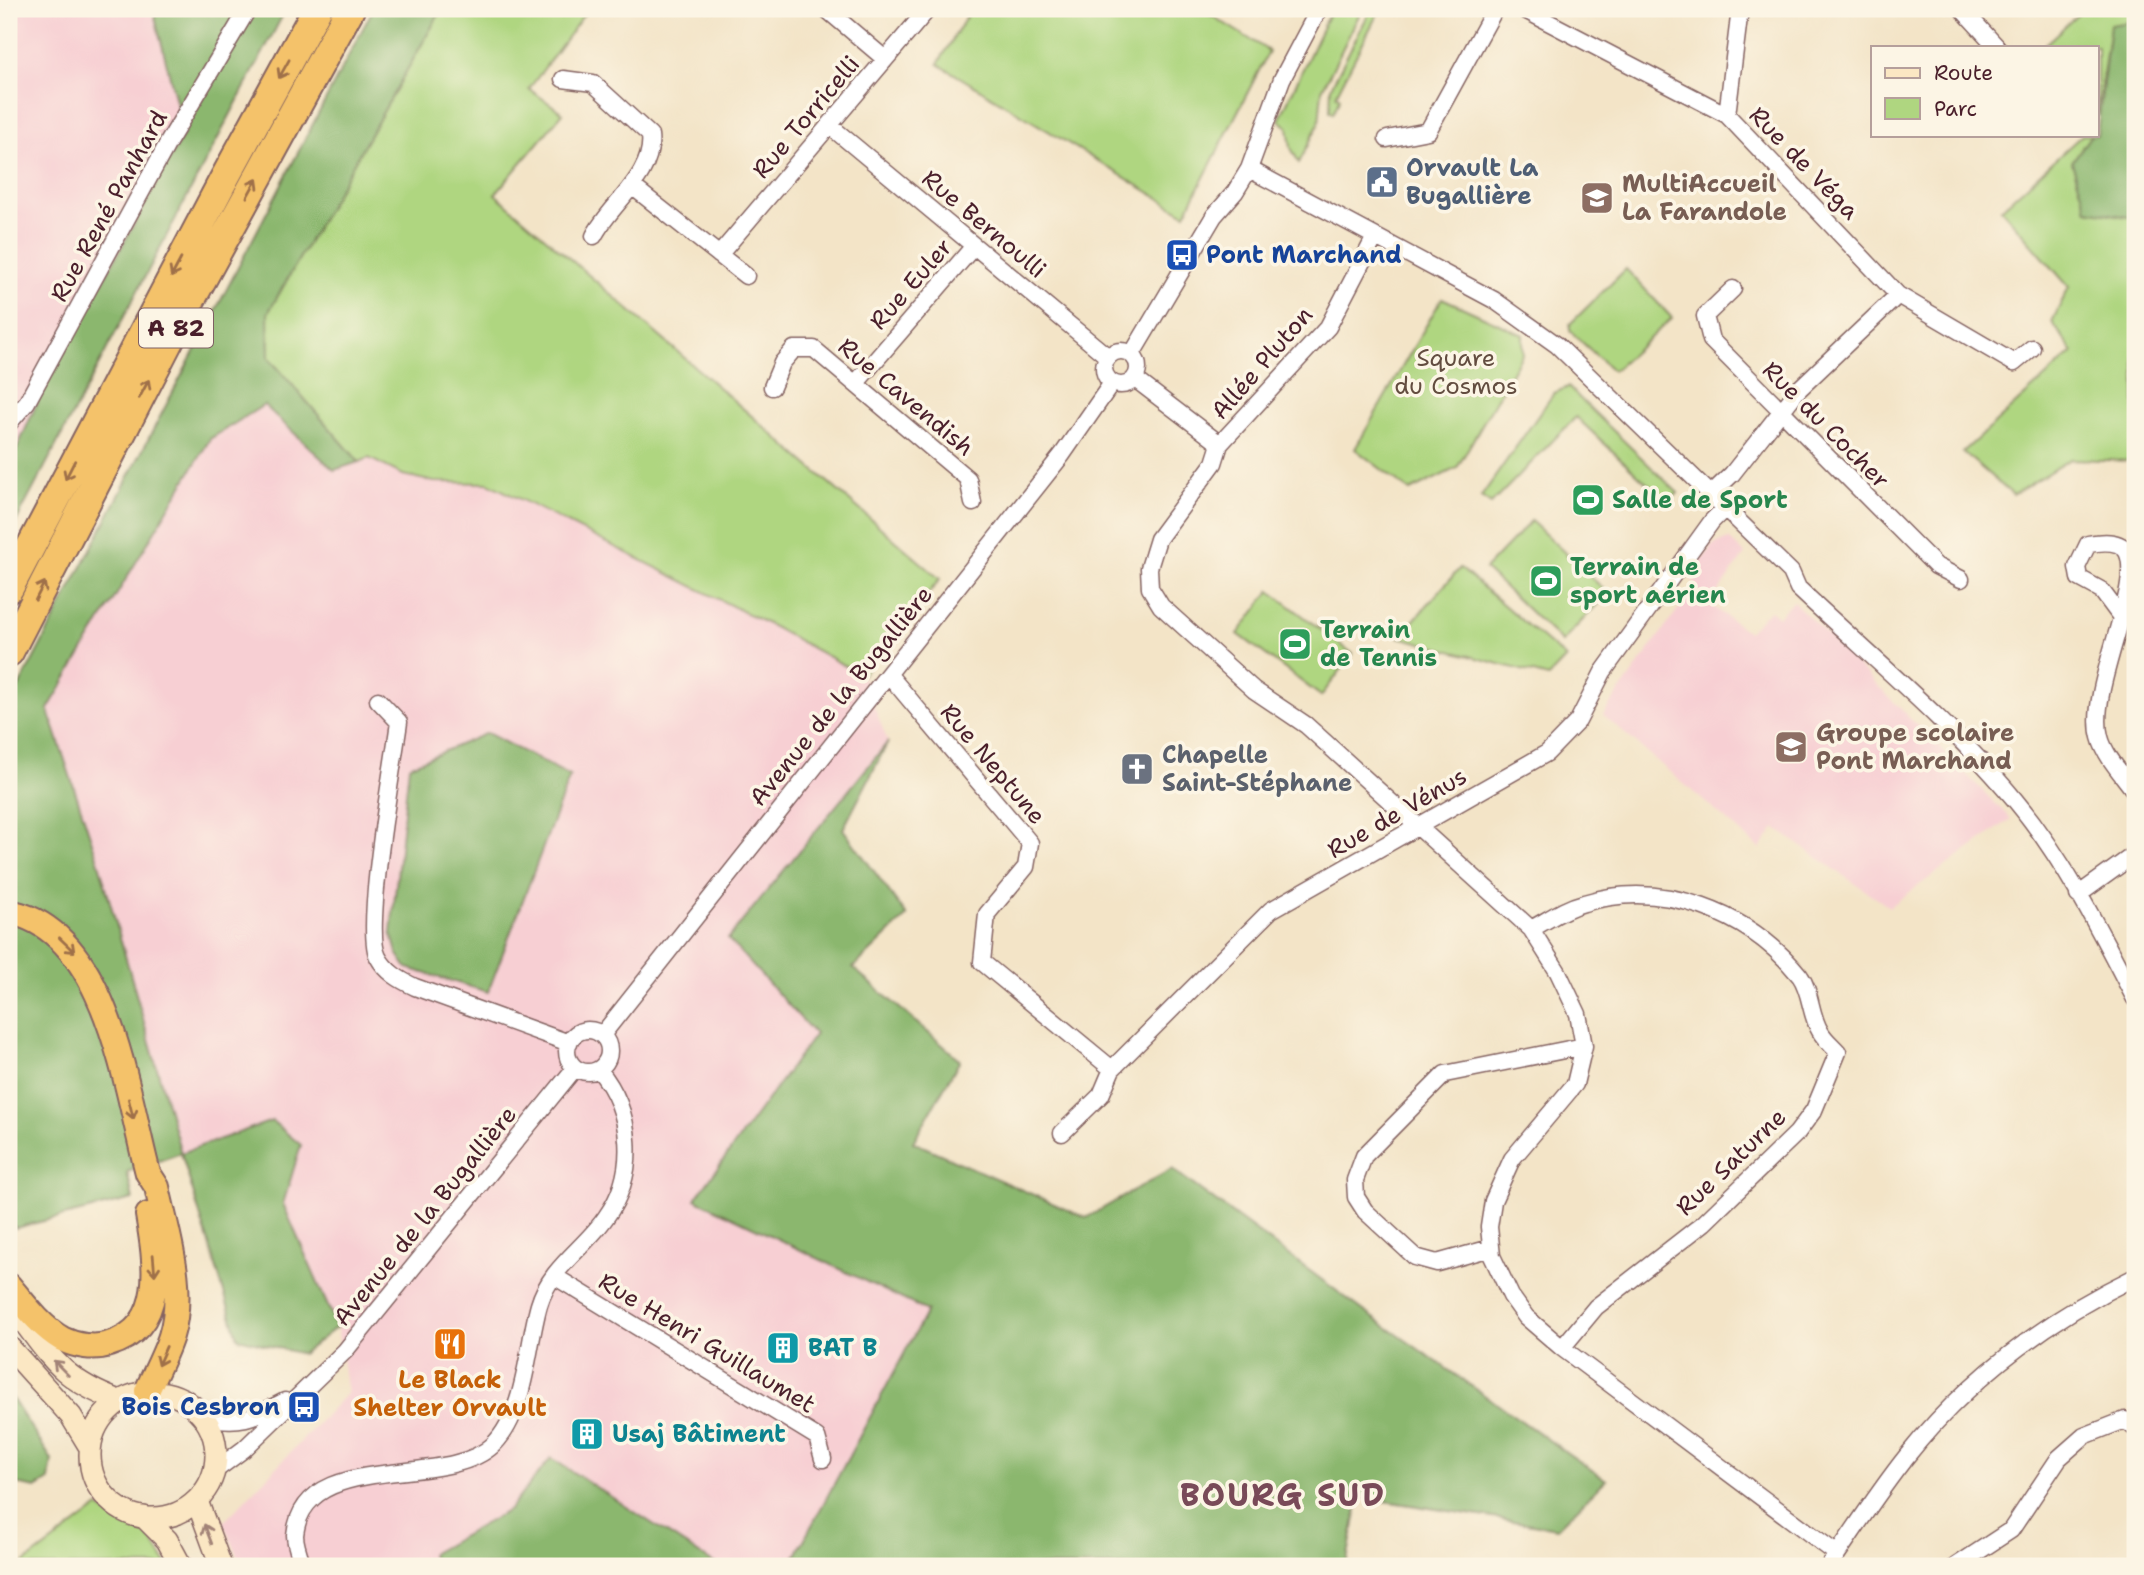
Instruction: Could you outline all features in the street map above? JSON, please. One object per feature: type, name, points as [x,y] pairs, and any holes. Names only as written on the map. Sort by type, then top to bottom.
[{"type":"highway","name":"A 82","points":[[9,588],[178,264],[317,9]]},
{"type":"highway","name":"A 82","points":[[9,652],[177,326],[350,9]]},
{"type":"highway","points":[[9,912],[48,928],[77,955],[94,984],[108,1021],[148,1173],[157,1186],[177,1284],[171,1337],[147,1391]]},
{"type":"highway","points":[[9,1286],[47,1329],[64,1340],[83,1346],[100,1347],[126,1339],[143,1321],[152,1302],[155,1277],[144,1189],[148,1173]]},
{"type":"main road","points":[[9,1302],[68,1376],[88,1390],[120,1401]]},
{"type":"main road","points":[[9,1347],[71,1416],[88,1444],[91,1472],[103,1494],[118,1508],[144,1517],[176,1514],[197,1501],[217,1469],[213,1437],[203,1416],[189,1402],[173,1394],[147,1391],[120,1401],[105,1414],[88,1444]]},
{"type":"main road","points":[[197,1501],[221,1566]]},
{"type":"main road","points":[[144,1517],[167,1540],[181,1566]]},
{"type":"street","name":"Rue René Panhard","points":[[9,424],[27,402],[169,141],[248,9]]},
{"type":"street","points":[[826,9],[885,59]]},
{"type":"street","name":"Rue Torricelli","points":[[719,255],[928,9]]},
{"type":"street","points":[[1132,355],[1214,216],[1235,192],[1249,169],[1282,79],[1319,9]]},
{"type":"street","points":[[1387,139],[1428,131],[1495,9]]},
{"type":"street","name":"Rue de Véga","points":[[1523,9],[1727,115],[1898,295],[2014,363],[2032,348]]},
{"type":"street","points":[[1727,115],[1741,9]]},
{"type":"street","points":[[1962,9],[1996,46]]},
{"type":"street","points":[[563,79],[593,83],[650,135],[652,150],[632,186],[602,220],[594,236]]},
{"type":"street","name":"Rue Bernoulli","points":[[830,126],[1108,357]]},
{"type":"street","points":[[1249,169],[1494,300],[1557,345],[1791,572],[1798,588],[1924,703],[2015,800],[2056,858],[2135,999]]},
{"type":"street","points":[[632,186],[746,276]]},
{"type":"street","name":"Allée Pluton","points":[[1375,237],[1328,327],[1220,444],[1214,463],[1158,539],[1149,568],[1150,588],[1161,606],[1254,690],[1306,725],[1422,827]]},
{"type":"street","name":"Rue Euler","points":[[856,383],[974,246]]},
{"type":"street","name":"Rue du Cocher","points":[[1733,289],[1705,316],[1711,340],[1779,412],[1936,566],[1961,579]]},
{"type":"street","points":[[1711,494],[1732,474],[1779,412],[1898,295]]},
{"type":"street","name":"Rue Cavendish","points":[[772,387],[782,363],[794,349],[814,349],[968,479],[973,503]]},
{"type":"street","points":[[1122,351],[1132,355],[1138,363],[1135,379],[1122,386],[1112,383],[1105,374],[1108,357],[1122,351]]},
{"type":"street","points":[[1135,379],[1220,444]]},
{"type":"street","name":"Avenue de la Bugallière","points":[[602,1035],[733,866],[889,675],[1062,455],[1112,383]]},
{"type":"street","name":"Rue de Vénus","points":[[1062,1133],[1101,1095],[1112,1069],[1271,910],[1422,827],[1547,753],[1578,721],[1603,672],[1724,508]]},
{"type":"street","points":[[2121,617],[2101,590],[2079,578],[2077,567],[2088,544],[2101,541],[2119,544],[2126,550],[2132,566],[2121,617],[2098,710],[2100,738],[2135,792]]},
{"type":"street","name":"Rue Neptune","points":[[889,675],[1030,842],[1026,867],[987,914],[982,962],[1112,1069]]},
{"type":"street","points":[[378,700],[399,722],[377,878],[374,917],[377,955],[396,978],[415,987],[569,1043]]},
{"type":"street","points":[[1422,827],[1531,929],[1568,991],[1584,1046],[1575,1084],[1560,1105],[1525,1141],[1500,1181],[1489,1227],[1491,1248],[1502,1281],[1519,1307],[1562,1348],[1833,1560],[1906,1457],[1983,1377],[2025,1341],[2081,1303],[2135,1277]]},
{"type":"street","points":[[2078,895],[2135,854]]},
{"type":"street","name":"Rue Saturne","points":[[1531,929],[1582,903],[1627,895],[1671,898],[1713,909],[1757,936],[1801,978],[1819,1031],[1838,1052],[1814,1110],[1797,1133],[1704,1223],[1597,1307],[1562,1348]]},
{"type":"street","points":[[583,1031],[602,1035],[609,1053],[599,1070],[586,1072],[575,1068],[568,1056],[569,1043],[583,1031]]},
{"type":"street","points":[[1491,1248],[1437,1263],[1415,1257],[1365,1211],[1356,1197],[1355,1180],[1364,1156],[1445,1074],[1584,1046]]},
{"type":"street","name":"Avenue de la Bugallière","points":[[217,1469],[244,1449],[345,1351],[575,1068]]},
{"type":"street","points":[[303,1566],[295,1536],[305,1504],[331,1484],[470,1458],[493,1444],[511,1415],[527,1366],[539,1304],[554,1276],[606,1218],[617,1200],[628,1166],[629,1143],[620,1107],[599,1070]]},
{"type":"street","name":"Rue Henri Guillaumet","points":[[554,1276],[817,1437],[823,1459]]},
{"type":"street","name":"Avenue de la Bugallière","points":[[203,1416],[225,1422],[240,1421],[263,1413],[305,1389]]},
{"type":"street","points":[[1956,1566],[2011,1530],[2059,1458],[2084,1436],[2125,1420],[2135,1428]]},
{"type":"shaded area","points":[[9,9],[153,9],[184,133],[40,396],[9,467]]},
{"type":"shaded area","points":[[264,404],[334,470],[369,458],[403,475],[434,482],[488,483],[766,623],[862,675],[888,742],[728,939],[815,1034],[696,1199],[928,1311],[790,1566],[718,1566],[551,1459],[509,1510],[431,1554],[434,1566],[243,1566],[223,1523],[347,1393],[337,1327],[283,1204],[301,1145],[272,1121],[181,1153],[99,863],[48,709],[210,439]]},
{"type":"shaded area","name":"Groupe scolaire Pont Marchand","points":[[1729,539],[1745,554],[1709,604],[1748,632],[1770,610],[1778,617],[1793,601],[2011,819],[1889,907],[1775,828],[1760,849],[1603,715],[1696,584],[1689,577],[1714,544]]},
{"type":"green space","points":[[153,9],[286,9],[9,535],[9,467],[40,396],[184,133]]},
{"type":"green space","points":[[373,9],[442,9],[268,313],[269,358],[359,462],[334,470],[264,405],[210,439],[48,709],[99,863],[181,1153],[127,1172],[133,1199],[15,1228],[9,1219],[9,706]]},
{"type":"green space","points":[[442,9],[588,9],[529,89],[563,113],[495,194],[940,579],[862,675],[766,623],[488,483],[434,482],[403,475],[369,458],[359,462],[269,358],[268,313]]},
{"type":"green space","points":[[971,9],[1201,9],[1269,51],[1185,214],[938,64]]},
{"type":"green space","points":[[1331,9],[1362,9],[1322,90],[1319,123],[1299,163],[1291,148],[1288,127],[1279,120]]},
{"type":"green space","points":[[1371,9],[1380,9],[1336,95],[1340,98],[1333,113],[1330,111],[1331,87]]},
{"type":"green space","points":[[2084,9],[2135,9],[2135,21],[2110,26],[2098,109],[2098,46],[2043,46]]},
{"type":"green space","points":[[2135,21],[2135,218],[2087,210],[2072,162],[2090,136],[2098,136],[2110,25]]},
{"type":"green space","points":[[2081,136],[2090,136],[2072,162],[2087,209],[2135,218],[2135,461],[2070,459],[2013,495],[1963,452],[2073,352],[2052,322],[2069,287],[2001,209]]},
{"type":"green space","points":[[1626,269],[1672,318],[1613,371],[1570,331],[1570,324]]},
{"type":"green space","name":"Square du Cosmos","points":[[1442,298],[1523,335],[1523,353],[1457,468],[1410,491],[1355,449]]},
{"type":"green space","points":[[1568,387],[1678,493],[1668,503],[1576,417],[1491,504],[1481,497],[1554,393]]},
{"type":"green space","name":"Terrain de sport aérien","points":[[1531,521],[1608,593],[1562,642],[1485,569]]},
{"type":"green space","points":[[1460,568],[1566,658],[1548,677],[1399,637]]},
{"type":"green space","name":"Terrain de Tennis","points":[[1270,591],[1353,654],[1321,696],[1238,634]]},
{"type":"green space","points":[[487,733],[570,776],[488,992],[407,968],[397,953],[391,932],[409,766]]},
{"type":"green space","points":[[888,742],[843,829],[907,916],[853,968],[960,1060],[913,1142],[1086,1218],[1172,1169],[1364,1311],[1606,1480],[1557,1528],[1359,1497],[1346,1566],[790,1566],[927,1311],[695,1199],[815,1034],[728,939]]},
{"type":"green space","points":[[272,1121],[301,1145],[283,1204],[337,1327],[302,1354],[238,1338],[181,1153]]},
{"type":"green space","points":[[9,1394],[52,1460],[49,1480],[36,1488],[9,1483]]},
{"type":"green space","points":[[551,1458],[718,1566],[434,1566],[431,1554],[509,1510]]},
{"type":"green space","points":[[99,1507],[114,1519],[147,1533],[168,1566],[20,1566]]},
{"type":"place","name":"Orvault La Bugallière","points":[[1382,182]]},
{"type":"place","name":"MultiAccueil La Farandole","points":[[1597,198]]},
{"type":"place","name":"Pont Marchand","points":[[1182,255]]},
{"type":"place","name":"Salle de Sport","points":[[1588,500]]},
{"type":"place","name":"Terrain de sport aérien","points":[[1546,581]]},
{"type":"place","name":"Terrain de Tennis","points":[[1295,644]]},
{"type":"place","name":"Groupe scolaire Pont Marchand","points":[[1791,747]]},
{"type":"place","name":"Chapelle Saint-Stéphane","points":[[1137,769]]},
{"type":"place","name":"Le Black Shelter Orvault","points":[[450,1344]]},
{"type":"place","name":"BAT B","points":[[783,1348]]},
{"type":"place","name":"Bois Cesbron","points":[[304,1407]]},
{"type":"place","name":"Usaj Bâtiment","points":[[587,1434]]},
{"type":"district","name":"BOURG SUD","points":[[1283,1495]]}]
